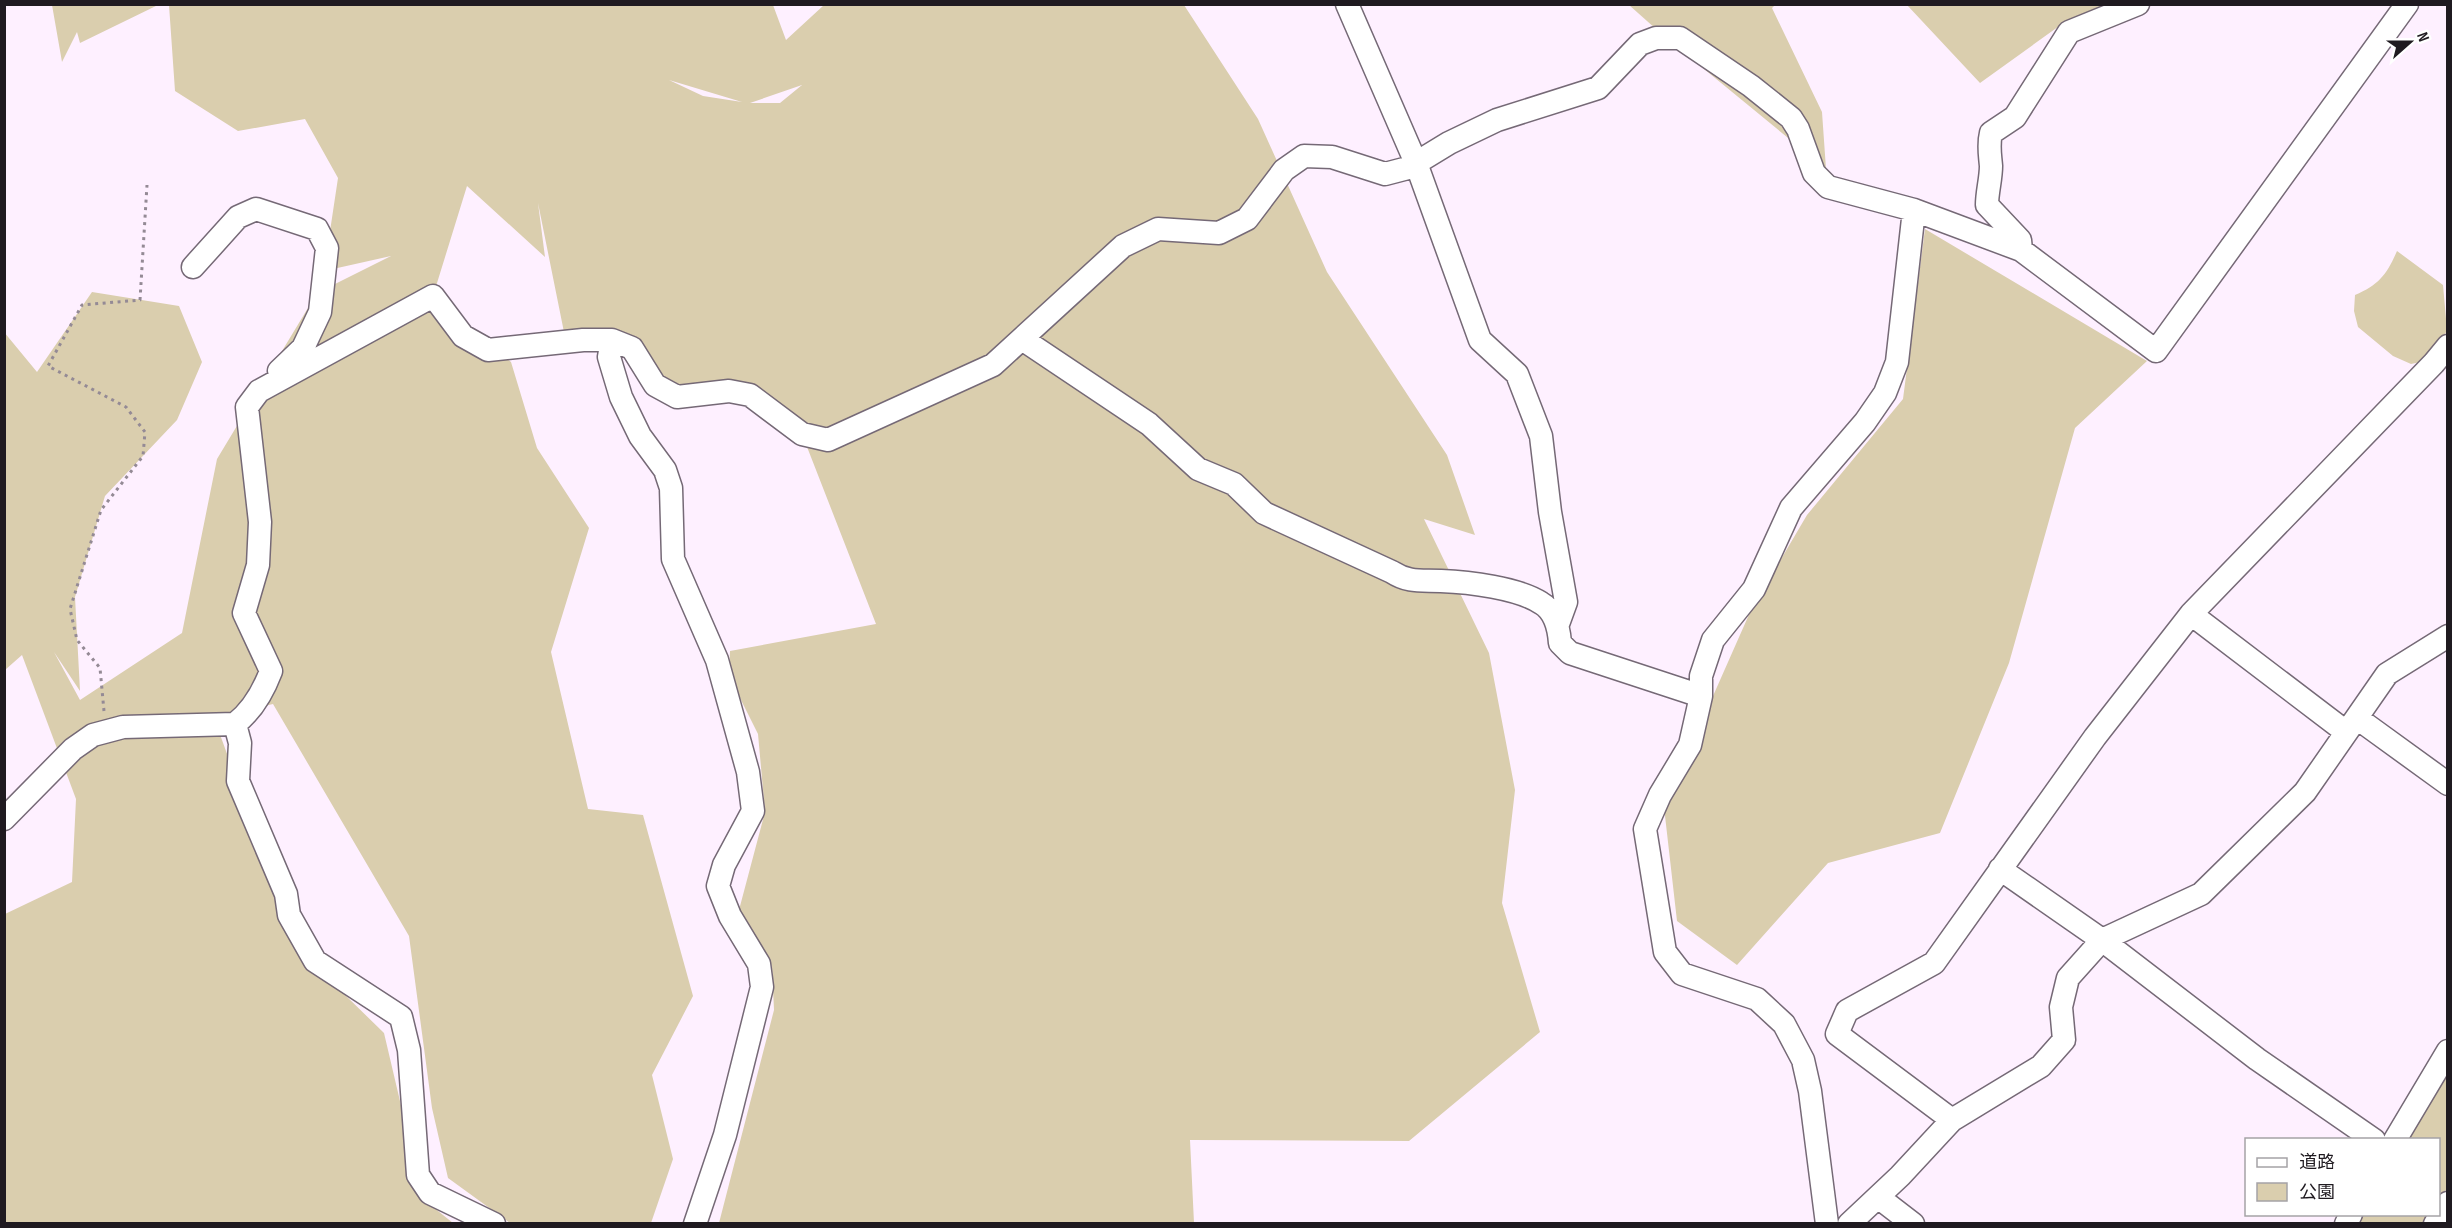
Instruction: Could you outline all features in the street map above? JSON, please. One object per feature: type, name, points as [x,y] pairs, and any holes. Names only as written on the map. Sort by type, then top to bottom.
[{"type":"street","points":[[1347,4],[1416,163],[1480,340],[1517,374],[1541,436],[1550,512],[1566,602],[1558,624],[1560,643],[1570,653],[1701,696]]},
{"type":"street","points":[[2021,250],[2020,240],[1987,205],[1987,185],[1991,168],[1988,147],[1991,133],[2015,117],[2069,32],[2138,4]]},
{"type":"street","points":[[259,391],[433,296],[463,336],[488,350],[583,340],[612,340],[632,348],[655,385],[677,397],[729,391],[750,395],[802,434],[828,440],[993,365],[1123,246],[1158,229],[1219,233],[1247,219],[1284,170],[1304,156],[1332,157],[1385,174],[1416,163],[1449,143],[1497,120],[1598,88],[1640,44],[1656,38],[1680,38],[1751,86],[1791,118],[1798,129],[1814,173],[1828,187],[1914,210],[2021,250],[2156,351],[2408,4]]},
{"type":"street","points":[[4,819],[73,749],[93,735],[123,727],[235,724],[262,695],[271,671],[244,613],[258,565],[260,522],[246,407],[303,348],[320,312],[327,248],[317,229],[256,209],[238,217],[193,267]]},
{"type":"street","points":[[1827,1224],[1810,1091],[1803,1060],[1784,1024],[1757,999],[1682,974],[1665,952],[1645,829],[1660,795],[1690,745],[1701,696],[1701,676],[1713,640],[1754,589],[1791,508],[1865,422],[1886,393],[1897,362],[1914,210]]},
{"type":"street","points":[[1022,339],[1149,424],[1198,469],[1234,484],[1264,513],[1392,572],[1404,580],[1444,581],[1516,592],[1543,603],[1558,624]]},
{"type":"street","points":[[612,340],[609,357],[621,397],[640,436],[665,470],[671,489],[673,559],[717,660],[748,772],[753,811],[724,865],[718,886],[730,916],[759,964],[762,987],[725,1135],[695,1224]]},
{"type":"street","points":[[1952,1120],[1837,1034],[1847,1011],[1934,963],[2095,737],[2192,615],[2443,360]]},
{"type":"street","points":[[2192,615],[2351,725],[2448,783]]},
{"type":"street","points":[[1849,1224],[1952,1120],[2041,1066],[2064,1040],[2061,1007],[2068,978],[2102,940],[2201,894],[2305,792],[2387,674],[2448,636]]},
{"type":"street","points":[[235,724],[240,743],[238,781],[286,894],[289,915],[315,961],[401,1017],[410,1050],[418,1175],[430,1193],[494,1224]]},
{"type":"street","points":[[2000,869],[2102,940],[2258,1059],[2371,1138]]},
{"type":"street","points":[[2396,1138],[2448,1051]]},
{"type":"street","points":[[1878,1197],[1913,1224]]},
{"type":"street","points":[[2440,1216],[2448,1203]]},
{"type":"path","points":[[106,731],[100,668],[77,640],[70,609],[101,510],[143,456],[145,432],[126,407],[48,366],[82,305],[140,300],[147,185]]},
{"type":"green space","points":[[52,4],[158,5],[80,43],[77,32],[62,62]]},
{"type":"green space","points":[[169,5],[773,5],[786,40],[824,5],[1184,5],[1258,119],[1327,272],[1447,455],[1475,535],[1424,519],[1489,653],[1515,790],[1502,903],[1540,1032],[1409,1141],[1190,1140],[1194,1223],[719,1223],[774,1010],[772,967],[739,910],[765,812],[758,734],[729,676],[730,651],[876,624],[802,434],[750,395],[684,396],[632,348],[566,342],[538,203],[545,257],[467,186],[433,296],[511,362],[537,448],[589,528],[551,652],[588,809],[643,815],[693,996],[652,1075],[673,1159],[651,1223],[510,1223],[448,1178],[432,1108],[409,936],[273,704],[214,718],[298,949],[384,1033],[423,1199],[453,1223],[5,1223],[5,914],[72,882],[76,799],[22,655],[5,670],[4,332],[37,372],[92,292],[179,306],[202,362],[177,420],[105,496],[75,597],[80,691],[54,652],[80,700],[182,633],[217,459],[317,293],[391,256],[324,271],[338,178],[305,119],[238,131],[175,91]],"holes":[[[669,80],[742,102],[703,96]],[[802,85],[780,103],[750,103]]]},
{"type":"green space","points":[[1629,5],[1775,5],[1772,8],[1822,112],[1826,169],[1665,37]]},
{"type":"green space","points":[[1907,5],[2111,5],[2062,24],[1980,83]]},
{"type":"green space","points":[[1925,229],[2147,361],[2075,428],[2009,663],[1940,833],[1828,863],[1737,965],[1677,921],[1664,807],[1751,610],[1807,515],[1903,399]]},
{"type":"green space","points":[[2397,251],[2443,285],[2447,330],[2437,351],[2425,361],[2411,364],[2393,356],[2358,327],[2354,311],[2355,295],[2381,278]]},
{"type":"green space","points":[[2447,1068],[2447,1188],[2440,1200],[2440,1138],[2406,1138]]},
{"type":"green space","points":[[2359,1216],[2430,1216],[2426,1223],[2355,1224]]}]
